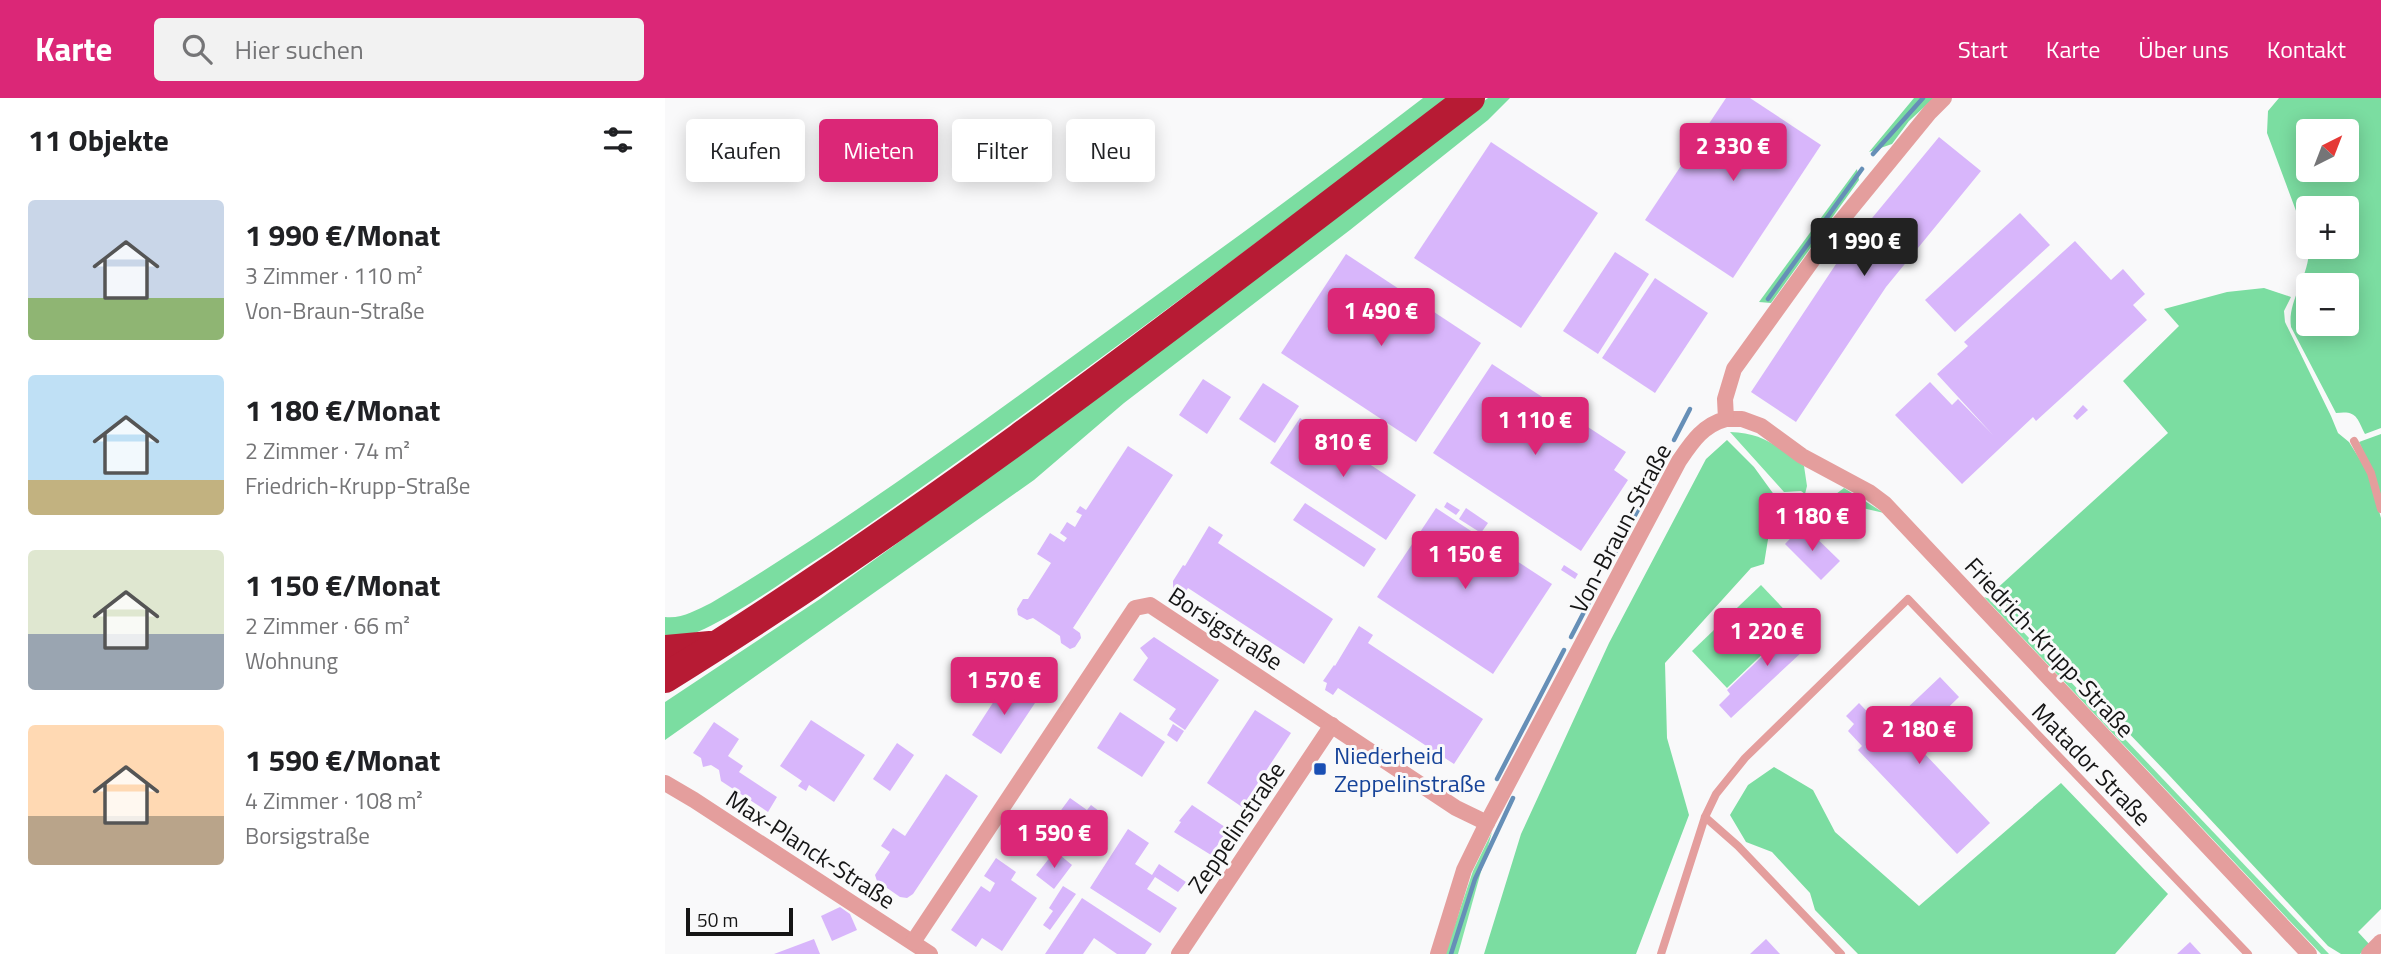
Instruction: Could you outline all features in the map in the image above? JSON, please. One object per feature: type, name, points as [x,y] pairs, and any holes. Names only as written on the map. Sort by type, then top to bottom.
[{"type":"highway","points":[[665,678],[870,544],[1267,253],[1470,98]]},
{"type":"highway","points":[[665,650],[717,645]]},
{"type":"street","points":[[1726,419],[1725,399],[1734,369],[1840,222],[1944,98]]},
{"type":"street","name":"Von-Braun-Straße","points":[[1438,954],[1464,870],[1486,823],[1679,461],[1702,430],[1726,419]]},
{"type":"street","name":"Friedrich-Krupp-Straße","points":[[1726,419],[1742,419],[1761,426],[1802,456],[1869,492],[1885,504],[2309,954]]},
{"type":"street","name":"Borsigstraße","points":[[913,943],[1135,608],[1150,605],[1456,808],[1486,823]]},
{"type":"street","name":"Zeppelinstraße","points":[[1179,954],[1332,725]]},
{"type":"street","name":"Max-Planck-Straße","points":[[665,783],[930,954]]},
{"type":"street","points":[[2369,954],[2381,942]]},
{"type":"lane","points":[[2354,441],[2371,473],[2381,509]]},
{"type":"lane","name":"Matador Straße","points":[[1705,817],[1716,794],[1745,758],[1908,599],[2248,954]]},
{"type":"lane","points":[[1661,954],[1705,817],[1738,846],[1841,954]]},
{"type":"green space","points":[[1423,98],[1448,98],[1022,416],[866,527],[718,622],[681,638],[665,641],[665,617],[683,615],[711,603],[857,510],[1091,343]]},
{"type":"green space","points":[[1488,98],[1510,98],[1488,120],[1350,230],[1124,403],[1034,480],[665,740],[665,702],[820,599],[964,495]]},
{"type":"green space","points":[[1914,98],[1934,98],[1909,121],[1892,144],[1869,152]]},
{"type":"green space","points":[[2279,98],[2381,98],[2381,428],[2365,434],[2355,416],[2336,413],[2291,327],[2292,307],[2296,296],[2296,336],[2359,336],[2359,273],[2304,273],[2308,259],[2359,259],[2359,196],[2296,196],[2296,211],[2267,133],[2268,111]]},
{"type":"green space","points":[[1857,169],[1859,180],[1771,303],[1759,302]]},
{"type":"green space","points":[[2264,288],[2291,297],[2284,311],[2285,322],[2338,433],[2349,442],[2369,474],[2381,518],[2381,909],[2358,932],[2370,945],[2360,954],[2341,954],[2328,946],[1993,592],[2168,433],[2123,381],[2179,326],[2164,309],[2227,292]]},
{"type":"green space","points":[[1730,432],[1761,438],[1804,466],[1807,486],[1805,494],[1801,491],[1784,492]]},
{"type":"green space","points":[[2381,434],[2381,501],[2374,474],[2359,442]]},
{"type":"green space","points":[[1727,440],[1754,467],[1775,496],[1764,564],[1751,568],[1665,663],[1667,738],[1689,815],[1636,954],[1484,954],[1521,834],[1609,643],[1706,459]]},
{"type":"green space","points":[[1844,488],[1884,513],[1828,500]]},
{"type":"green space","points":[[1761,585],[1796,622],[1727,688],[1692,651]]},
{"type":"green space","points":[[1984,597],[1993,600],[2329,954],[2321,954]]},
{"type":"green space","points":[[1774,767],[1813,790],[1835,832],[1919,906],[2061,783],[2168,894],[2115,954],[1858,954],[1815,910],[1810,893],[1772,852],[1746,842],[1730,815],[1748,785]]},
{"type":"green space","points":[[1492,832],[1458,954],[1445,954],[1473,871]]},
{"type":"building","points":[[1726,98],[1750,98],[1821,145],[1733,278],[1645,220]]},
{"type":"building","points":[[1939,137],[1981,171],[1886,287],[1796,422],[1751,392],[1844,252]]},
{"type":"building","points":[[1491,142],[1598,213],[1521,328],[1414,258]]},
{"type":"building","points":[[2020,213],[2050,245],[1955,332],[1925,300]]},
{"type":"building","points":[[2075,241],[2111,280],[2123,269],[2145,294],[2133,305],[2147,320],[2036,421],[2033,417],[1962,484],[1895,415],[1930,382],[1952,405],[1958,399],[1993,435],[1937,374],[1968,346],[1964,342]]},
{"type":"building","points":[[1615,252],[1649,274],[1598,354],[1563,331]]},
{"type":"building","points":[[1346,254],[1481,343],[1416,442],[1281,353]]},
{"type":"building","points":[[1655,278],[1708,313],[1655,393],[1602,358]]},
{"type":"building","points":[[1492,364],[1626,452],[1614,470],[1628,480],[1581,551],[1433,453]]},
{"type":"building","points":[[1203,379],[1231,397],[1207,434],[1179,415]]},
{"type":"building","points":[[1263,383],[1299,406],[1275,443],[1239,419]]},
{"type":"building","points":[[2083,405],[2088,410],[2077,420],[2073,416]]},
{"type":"building","points":[[1300,418],[1416,495],[1386,540],[1270,463]]},
{"type":"building","points":[[1128,446],[1173,475],[1073,628],[1080,633],[1081,638],[1075,647],[1070,649],[1061,643],[1060,636],[1033,618],[1027,620],[1018,615],[1017,609],[1023,599],[1028,599],[1051,563],[1037,554],[1050,533],[1064,542],[1067,538],[1060,533],[1067,522],[1075,527],[1082,515],[1076,512],[1080,506],[1086,510]]},
{"type":"building","points":[[1447,502],[1460,510],[1456,515],[1444,507]]},
{"type":"building","points":[[1305,503],[1376,549],[1364,567],[1293,520]]},
{"type":"building","points":[[1436,508],[1552,584],[1493,674],[1377,597]]},
{"type":"building","points":[[1466,508],[1488,523],[1481,533],[1459,519]]},
{"type":"building","points":[[1803,525],[1840,561],[1821,580],[1785,544]]},
{"type":"building","points":[[1209,526],[1223,535],[1218,543],[1333,619],[1304,664],[1188,588],[1183,595],[1173,588],[1173,581]]},
{"type":"building","points":[[1564,565],[1578,574],[1575,579],[1561,570]]},
{"type":"building","points":[[1799,621],[1816,639],[1731,718],[1719,705],[1730,694],[1727,690]]},
{"type":"building","points":[[1359,626],[1373,635],[1368,643],[1483,719],[1454,764],[1338,688],[1333,695],[1325,690],[1327,683],[1323,681]]},
{"type":"building","points":[[1154,637],[1219,680],[1185,730],[1169,719],[1176,709],[1133,680],[1148,658],[1140,648]]},
{"type":"building","points":[[1940,677],[1959,697],[1921,734],[1914,726],[1906,734],[1990,823],[1957,854],[1858,750],[1862,746],[1848,731],[1854,724],[1846,716],[1859,703],[1882,727],[1891,719],[1896,724],[1904,717],[1902,713]]},
{"type":"building","points":[[1007,681],[1037,700],[1001,754],[972,735]]},
{"type":"building","points":[[1255,710],[1291,733],[1242,807],[1207,783]]},
{"type":"building","points":[[1120,712],[1165,742],[1142,777],[1097,748]]},
{"type":"building","points":[[811,720],[865,755],[834,802],[809,785],[806,791],[798,786],[802,781],[780,766]]},
{"type":"building","points":[[714,722],[739,739],[728,756],[743,766],[739,772],[777,797],[768,812],[721,781],[719,770],[711,765],[703,767],[701,758],[693,753]]},
{"type":"building","points":[[1173,724],[1184,731],[1177,742],[1167,735]]},
{"type":"building","points":[[897,743],[914,755],[890,791],[873,779]]},
{"type":"building","points":[[946,774],[978,796],[913,894],[907,898],[900,897],[877,881],[875,875],[890,852],[881,846],[893,828],[905,836]]},
{"type":"building","points":[[1070,798],[1087,810],[1091,805],[1108,818],[1098,839],[1094,837],[1088,847],[1070,834],[1073,829],[1056,817]]},
{"type":"building","points":[[1192,805],[1228,829],[1211,855],[1174,832]]},
{"type":"building","points":[[1128,829],[1149,843],[1135,864],[1152,875],[1159,864],[1186,882],[1178,892],[1155,877],[1147,889],[1177,908],[1160,933],[1090,888]]},
{"type":"building","points":[[1055,851],[1072,865],[1054,889],[1036,875]]},
{"type":"building","points":[[996,858],[1016,872],[1011,880],[1037,898],[1002,951],[982,938],[976,947],[951,930],[981,886],[990,892],[995,883],[984,876]]},
{"type":"building","points":[[1063,886],[1076,894],[1050,930],[1043,925],[1053,911],[1049,908]]},
{"type":"building","points":[[1082,898],[1152,944],[1145,954],[1117,954],[1094,938],[1083,954],[1045,954]]},
{"type":"building","points":[[840,907],[850,914],[857,930],[832,941],[821,916]]},
{"type":"building","points":[[814,939],[820,954],[774,954]]},
{"type":"building","points":[[1766,939],[1780,954],[1750,954]]},
{"type":"building","points":[[2190,942],[2201,954],[2177,954]]},
{"type":"waterway","points":[[1873,154],[1923,98]]},
{"type":"waterway","points":[[1768,299],[1862,169]]},
{"type":"waterway","points":[[1674,440],[1690,409]]},
{"type":"waterway","points":[[1608,566],[1664,461]]},
{"type":"waterway","points":[[1571,637],[1597,587]]},
{"type":"waterway","points":[[1497,779],[1564,650]]},
{"type":"waterway","points":[[1451,954],[1475,879],[1513,798]]},
{"type":"place","name":"Niederheid Zeppelinstraße","points":[[1320,769]]}]
